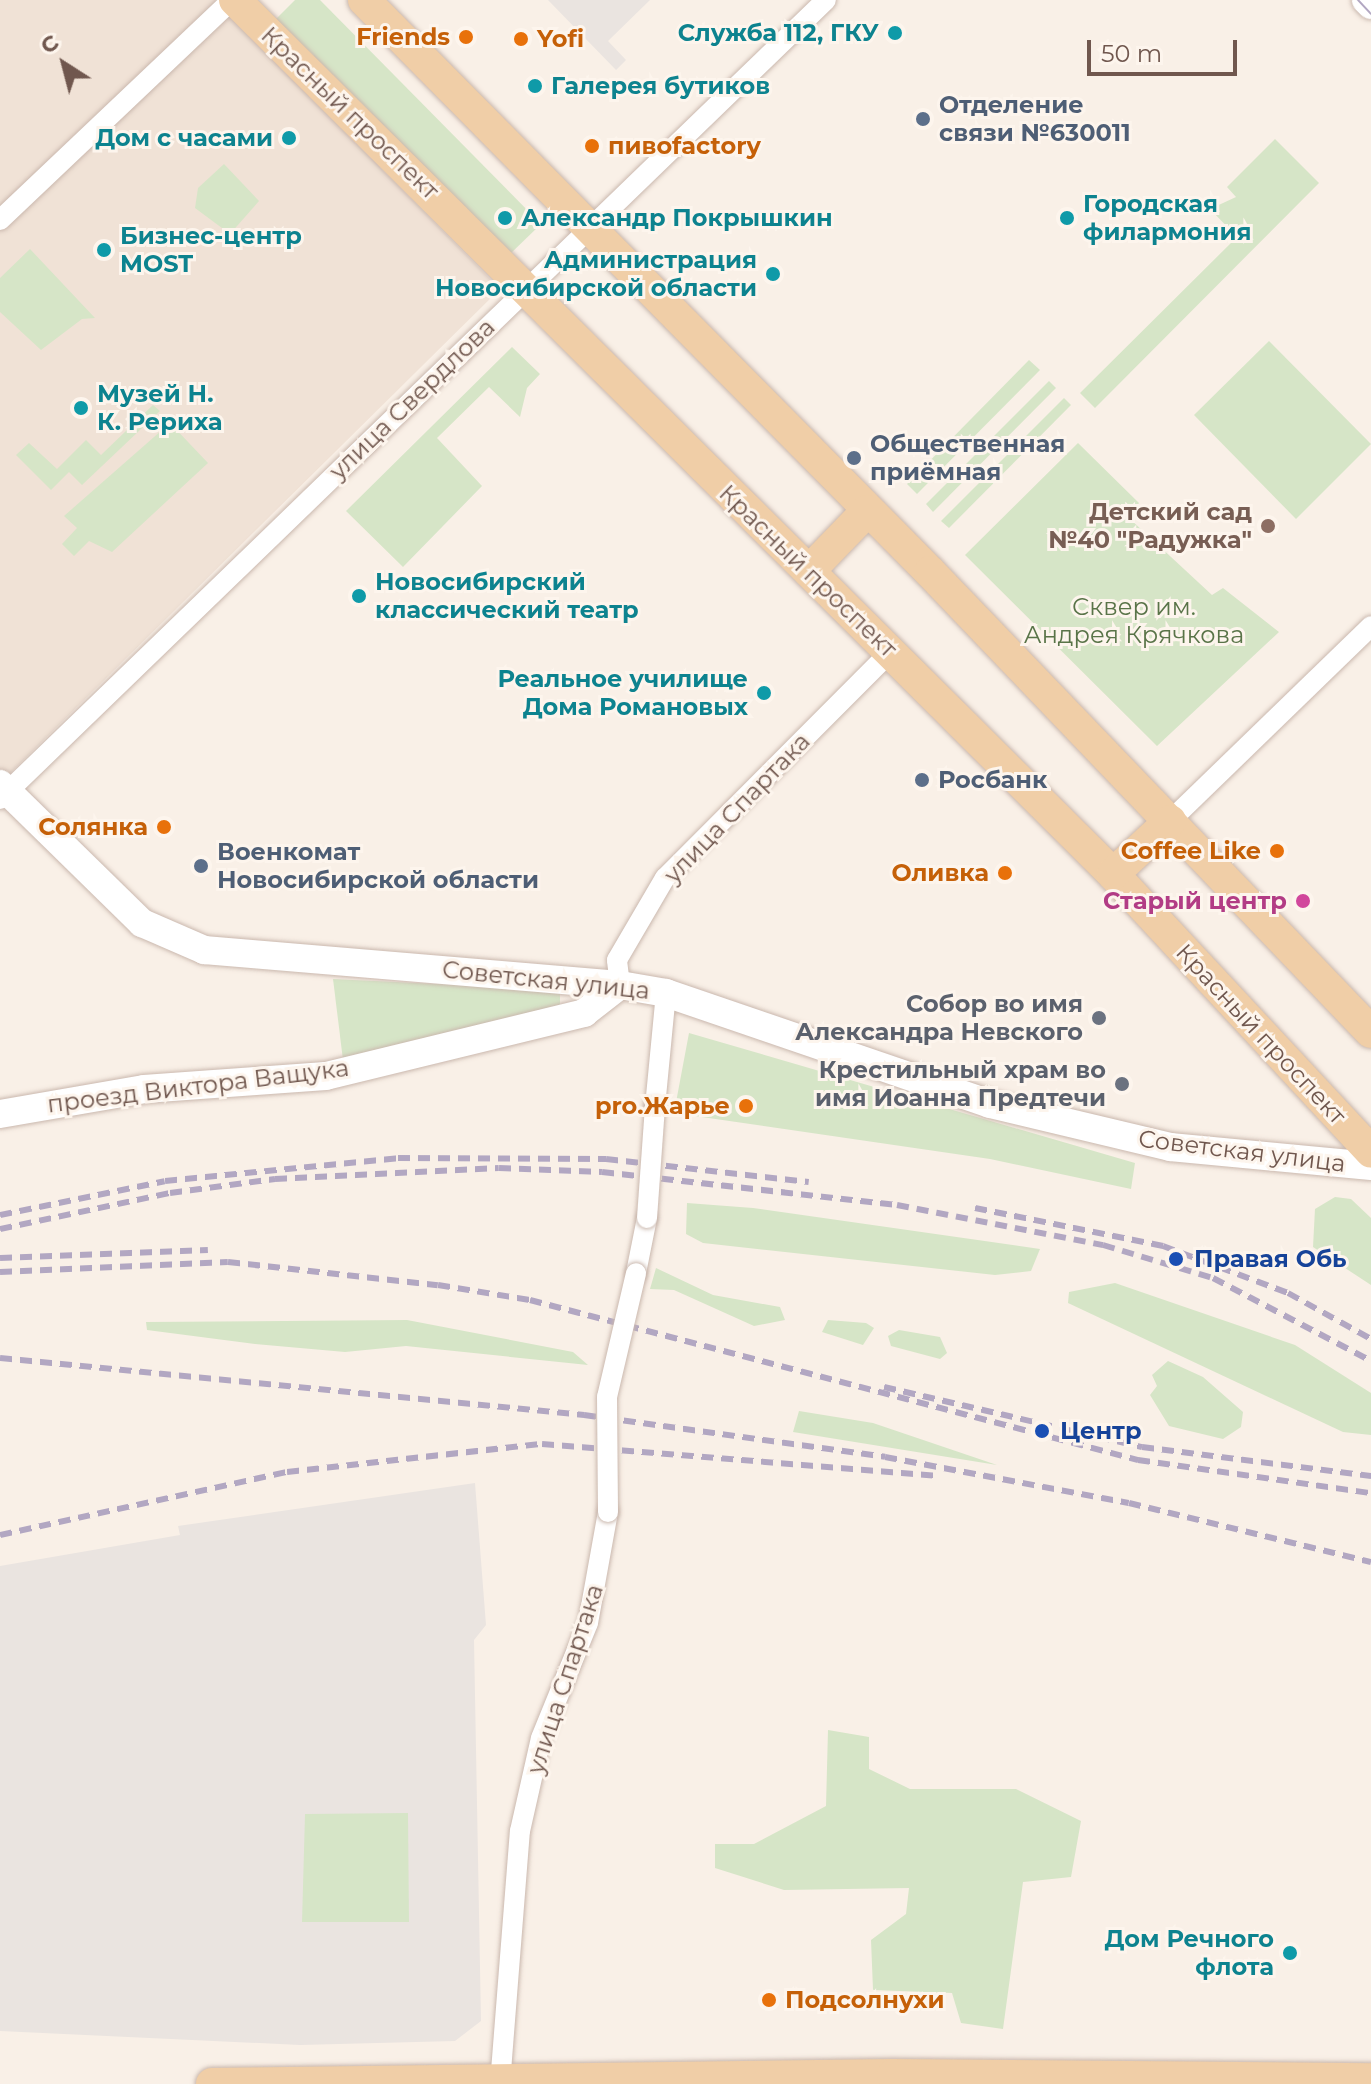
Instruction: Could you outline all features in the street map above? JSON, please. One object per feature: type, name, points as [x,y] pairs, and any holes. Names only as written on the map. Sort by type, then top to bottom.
[{"type":"main road","name":"Красный проспект","points":[[233,0],[527,287],[1113,874],[1371,1152]]},
{"type":"main road","points":[[364,0],[586,230],[1170,821],[1371,1032]]},
{"type":"main road","points":[[809,571],[867,511]]},
{"type":"main road","points":[[1113,874],[1170,821]]},
{"type":"main road","points":[[212,2084],[1371,2079]]},
{"type":"street","points":[[0,220],[233,0]]},
{"type":"street","name":"улица Свердлова","points":[[2,792],[826,0]]},
{"type":"street","points":[[1366,0],[1371,5]]},
{"type":"street","points":[[1170,821],[1371,626]]},
{"type":"street","name":"улица Спартака","points":[[620,985],[617,960],[665,878],[891,651]]},
{"type":"street","name":"Советская улица","points":[[2,792],[142,923],[204,950],[620,985],[666,993],[990,1104],[1170,1147],[1371,1166]]},
{"type":"street","name":"проезд Виктора Ващука","points":[[0,1114],[144,1089],[326,1076],[584,1013],[620,985]]},
{"type":"street","name":"улица Спартака","points":[[500,2082],[520,1831],[541,1738],[588,1623],[608,1512],[607,1397],[647,1218],[666,993]]},
{"type":"shaded area","points":[[0,0],[215,0],[500,289],[0,783]]},
{"type":"shaded area","points":[[548,0],[650,0],[608,41],[626,60],[616,70]]},
{"type":"shaded area","points":[[475,1483],[486,1625],[474,1640],[481,2021],[455,2041],[300,2045],[0,2031],[0,1566],[180,1535],[178,1526]]},
{"type":"green space","points":[[295,0],[320,0],[541,224],[508,256],[275,20]]},
{"type":"green space","points":[[1275,139],[1319,183],[1095,408],[1080,393],[1237,237],[1210,209],[1236,197],[1227,187]]},
{"type":"green space","points":[[224,164],[259,201],[230,234],[195,208],[198,188]]},
{"type":"green space","points":[[30,249],[95,318],[82,319],[41,350],[0,312],[0,278]]},
{"type":"green space","points":[[1269,341],[1371,444],[1296,519],[1194,415]]},
{"type":"green space","points":[[512,347],[540,374],[527,388],[520,417],[489,387],[437,438],[482,486],[403,567],[346,511]]},
{"type":"green space","points":[[1029,360],[1040,370],[917,494],[907,484]]},
{"type":"green space","points":[[1049,381],[1056,388],[933,512],[926,504]]},
{"type":"green space","points":[[1064,398],[1071,405],[949,528],[941,521]]},
{"type":"green space","points":[[153,405],[160,411],[82,485],[69,472],[51,490],[16,455],[29,443],[57,469],[86,440],[101,455]]},
{"type":"green space","points":[[170,423],[208,463],[112,552],[89,541],[74,556],[62,544],[77,528],[64,516]]},
{"type":"green space","name":"Сквер им. Андрея Крячкова","points":[[1078,443],[1139,503],[1129,518],[1212,595],[1223,588],[1279,632],[1157,746],[965,555]]},
{"type":"green space","points":[[333,979],[560,990],[560,1007],[343,1060]]},
{"type":"green space","points":[[689,1033],[1135,1163],[1131,1189],[990,1159],[674,1113]]},
{"type":"green space","points":[[1335,1197],[1351,1199],[1371,1218],[1371,1285],[1313,1247],[1315,1209]]},
{"type":"green space","points":[[687,1203],[753,1208],[1040,1249],[1031,1271],[995,1275],[703,1243],[686,1234]]},
{"type":"green space","points":[[656,1268],[713,1295],[780,1307],[785,1320],[754,1326],[674,1290],[650,1289]]},
{"type":"green space","points":[[1115,1283],[1295,1345],[1371,1393],[1371,1435],[1343,1432],[1068,1303],[1069,1292]]},
{"type":"green space","points":[[407,1320],[573,1352],[588,1365],[406,1346],[345,1352],[255,1344],[147,1330],[146,1322]]},
{"type":"green space","points":[[828,1320],[866,1323],[874,1328],[863,1345],[822,1332]]},
{"type":"green space","points":[[899,1330],[940,1337],[947,1353],[940,1359],[891,1346],[888,1336]]},
{"type":"green space","points":[[1168,1361],[1203,1377],[1243,1412],[1241,1427],[1223,1439],[1169,1426],[1150,1395],[1157,1386],[1152,1375]]},
{"type":"green space","points":[[799,1411],[873,1423],[997,1465],[793,1432]]},
{"type":"green space","points":[[828,1730],[869,1737],[869,1769],[910,1789],[1016,1789],[1081,1821],[1071,1877],[1023,1882],[1003,2029],[961,2023],[952,1993],[873,1990],[871,1940],[906,1914],[909,1888],[784,1890],[715,1868],[715,1844],[754,1844],[826,1806]]},
{"type":"green space","points":[[408,1813],[409,1922],[302,1922],[305,1814]]},
{"type":"tram line","points":[[1358,0],[1371,14]]},
{"type":"railway","points":[[0,1215],[165,1181],[398,1158],[606,1159],[809,1182]]},
{"type":"railway","points":[[0,1229],[170,1193],[275,1179],[499,1168],[602,1172],[897,1205],[1103,1245],[1213,1278],[1371,1361]]},
{"type":"railway","points":[[975,1208],[1163,1246],[1288,1293],[1371,1339]]},
{"type":"railway","points":[[0,1258],[208,1250]]},
{"type":"railway","points":[[0,1272],[228,1262],[438,1285],[530,1300],[1138,1460],[1371,1493]]},
{"type":"railway","points":[[0,1358],[584,1415],[885,1457],[1129,1503],[1371,1562]]},
{"type":"railway","points":[[884,1387],[1142,1447],[1371,1476]]},
{"type":"railway","points":[[0,1535],[287,1472],[542,1444],[936,1476]]},
{"type":"place","name":"Служба 112, ГКУ","points":[[895,33]]},
{"type":"place","name":"Friends","points":[[466,37]]},
{"type":"place","name":"Yofi","points":[[521,39]]},
{"type":"place","name":"Галерея бутиков","points":[[535,86]]},
{"type":"place","name":"Отделение связи №630011","points":[[923,119]]},
{"type":"place","name":"Дом с часами","points":[[289,138]]},
{"type":"place","name":"пивоfactory","points":[[592,146]]},
{"type":"place","name":"Александр Покрышкин","points":[[505,218]]},
{"type":"place","name":"Городская филармония","points":[[1067,218]]},
{"type":"place","name":"Бизнес-центр MOST","points":[[104,250]]},
{"type":"place","name":"Администрация Новосибирской области","points":[[773,274]]},
{"type":"place","name":"Музей Н. К. Рериха","points":[[81,408]]},
{"type":"place","name":"Общественная приёмная","points":[[854,458]]},
{"type":"place","name":"Детский сад №40 \"Радужка\"","points":[[1268,526]]},
{"type":"place","name":"Новосибирский классический театр","points":[[359,596]]},
{"type":"place","name":"Реальное училище Дома Романовых","points":[[764,693]]},
{"type":"place","name":"Росбанк","points":[[922,780]]},
{"type":"place","name":"Солянка","points":[[164,827]]},
{"type":"place","name":"Coffee Like","points":[[1277,851]]},
{"type":"place","name":"Военкомат Новосибирской области","points":[[201,866]]},
{"type":"place","name":"Оливка","points":[[1005,873]]},
{"type":"place","name":"Старый центр","points":[[1303,901]]},
{"type":"place","name":"Собор во имя Александра Невского","points":[[1099,1018]]},
{"type":"place","name":"Крестильный храм во имя Иоанна Предтечи","points":[[1122,1084]]},
{"type":"place","name":"pro.Жарье","points":[[746,1106]]},
{"type":"place","name":"Правая Обь","points":[[1176,1259]]},
{"type":"place","name":"Центр","points":[[1042,1431]]},
{"type":"place","name":"Дом Речного флота","points":[[1290,1953]]},
{"type":"place","name":"Подсолнухи","points":[[769,2000]]}]
